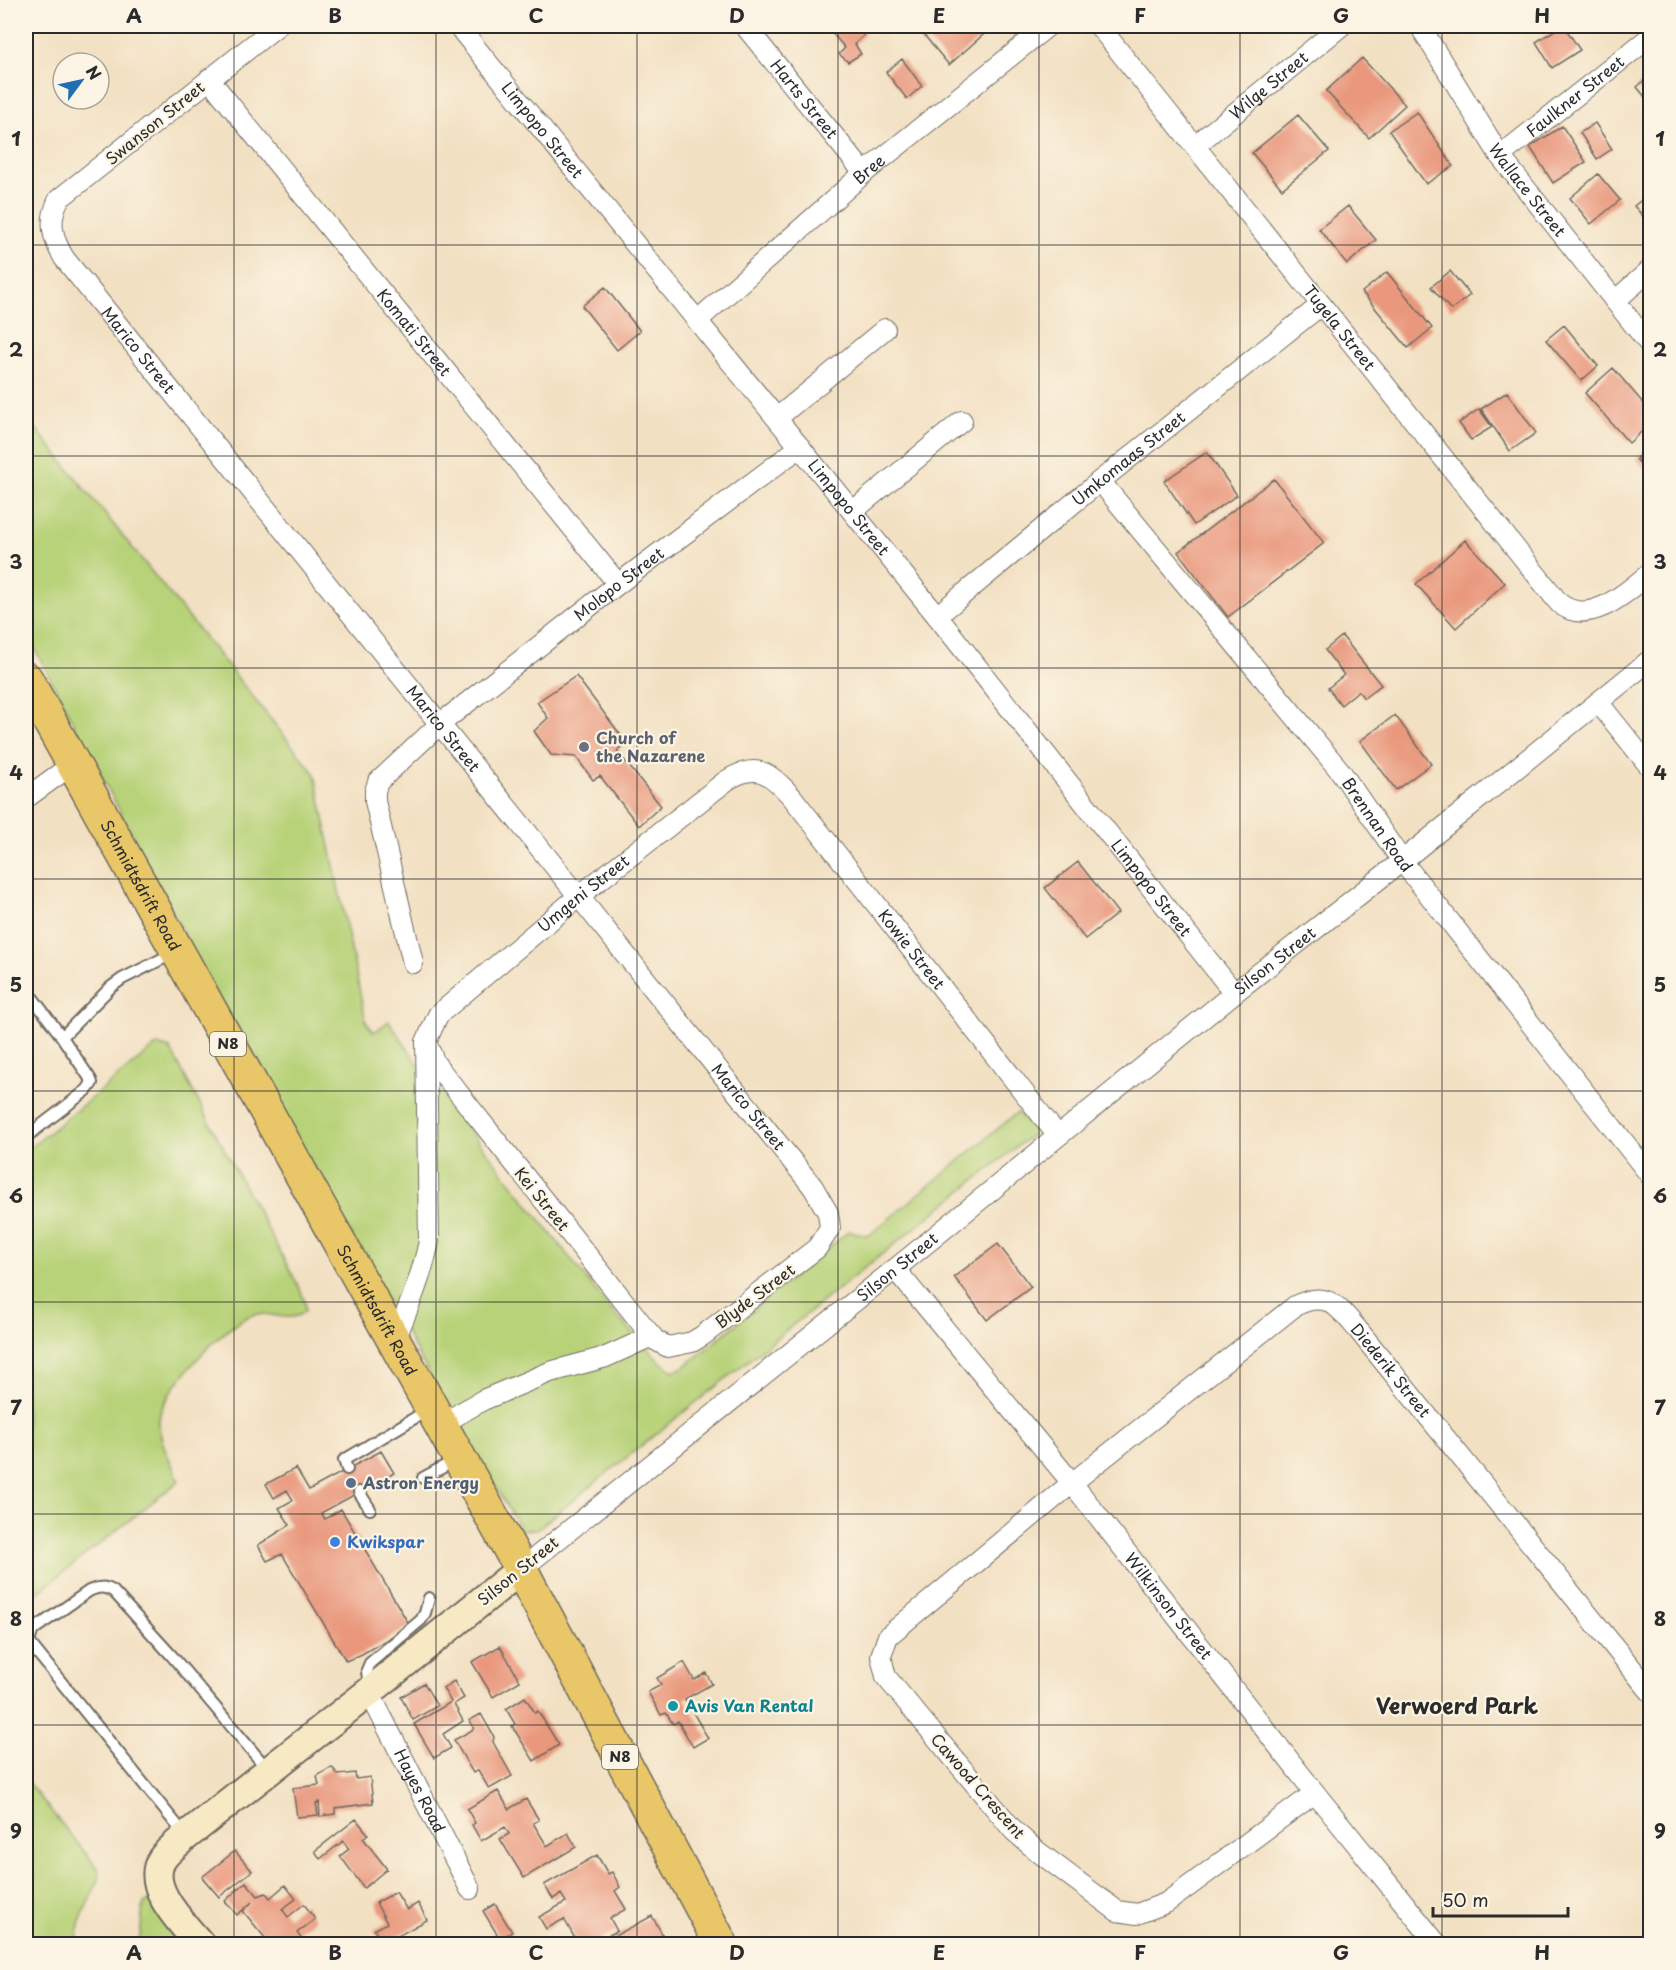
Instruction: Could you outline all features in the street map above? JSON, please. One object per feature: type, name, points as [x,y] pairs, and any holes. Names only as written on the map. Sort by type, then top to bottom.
[{"type":"highway","name":"Schmidtsdrift Road","points":[[26,682],[520,1569],[721,1944]]},
{"type":"street","name":"Swanson Street","points":[[53,231],[52,212],[59,199],[277,26]]},
{"type":"street","name":"Limpopo Street","points":[[458,26],[853,511],[1234,993]]},
{"type":"street","name":"Harts Street","points":[[745,26],[864,173]]},
{"type":"street","name":"Bree","points":[[698,320],[864,173],[1048,26]]},
{"type":"street","name":"Tugela Street","points":[[1098,26],[1196,145],[1559,603],[1575,612],[1590,610],[1614,601],[1650,573]]},
{"type":"street","name":"Wilge Street","points":[[1196,145],[1341,26]]},
{"type":"street","name":"Wallace Street","points":[[1420,26],[1500,156],[1650,345]]},
{"type":"street","name":"Faulkner Street","points":[[1500,156],[1650,37]]},
{"type":"street","name":"Komati Street","points":[[209,79],[618,584]]},
{"type":"street","name":"Marico Street","points":[[53,231],[64,258],[813,1187],[828,1213],[830,1228]]},
{"type":"street","points":[[1615,301],[1650,270]]},
{"type":"street","name":"Umkomaas Street","points":[[937,616],[1100,481],[1321,305]]},
{"type":"street","points":[[777,418],[885,329]]},
{"type":"street","points":[[853,511],[962,421]]},
{"type":"street","name":"Molopo Street","points":[[413,963],[375,801],[378,783],[440,724],[618,584],[800,447]]},
{"type":"street","name":"Brennan Road","points":[[1100,481],[1341,772],[1402,861],[1650,1175]]},
{"type":"street","name":"Silson Street","points":[[200,1944],[168,1904],[158,1881],[161,1860],[186,1836],[369,1692],[1650,660]]},
{"type":"street","points":[[1598,702],[1650,767]]},
{"type":"street","points":[[26,798],[73,764]]},
{"type":"street","name":"Umgeni Street","points":[[426,1042],[438,1015],[579,896],[726,781],[747,771],[760,771]]},
{"type":"street","name":"Kowie Street","points":[[760,771],[774,777],[792,797],[1058,1136]]},
{"type":"street","points":[[394,1342],[413,1296],[429,1241],[426,1042]]},
{"type":"street","name":"Kei Street","points":[[426,1042],[435,1063],[445,1076],[660,1342]]},
{"type":"street","name":"Blyde Street","points":[[436,1417],[550,1372],[660,1342],[692,1342],[817,1248],[830,1228]]},
{"type":"street","name":"Wilkinson Street","points":[[895,1269],[1072,1483],[1315,1793],[1437,1944]]},
{"type":"street","name":"Diederik Street","points":[[1072,1483],[1295,1306],[1309,1298],[1326,1299],[1359,1331],[1643,1666],[1650,1691]]},
{"type":"street","name":"Cawood Crescent","points":[[1072,1483],[888,1636],[881,1656],[886,1677],[1014,1831],[1036,1851],[1117,1911],[1137,1914],[1166,1903],[1315,1793]]},
{"type":"street","name":"Hayes Road","points":[[369,1692],[470,1889]]},
{"type":"lane","points":[[62,1037],[111,987],[177,951]]},
{"type":"lane","points":[[26,989],[62,1037],[92,1083],[87,1090],[26,1137]]},
{"type":"lane","points":[[347,1470],[345,1460],[436,1417]]},
{"type":"lane","points":[[423,1478],[459,1459]]},
{"type":"lane","points":[[359,1492],[370,1509]]},
{"type":"lane","points":[[186,1836],[32,1646],[29,1641],[33,1630],[89,1591],[97,1587],[106,1587],[172,1656],[269,1771]]},
{"type":"lane","points":[[369,1692],[367,1680],[369,1666],[421,1620],[429,1598]]},
{"type":"green space","points":[[26,416],[315,774],[366,1022],[374,1032],[389,1021],[420,1067],[611,1310],[661,1362],[673,1371],[684,1367],[849,1231],[868,1236],[1018,1112],[1034,1133],[537,1529],[521,1530],[420,1358],[198,961],[26,632]]},
{"type":"green space","points":[[157,1045],[170,1049],[299,1287],[305,1303],[305,1311],[293,1317],[252,1315],[226,1331],[211,1345],[170,1394],[162,1408],[159,1420],[163,1443],[179,1481],[26,1602],[26,1151]]},
{"type":"green space","points":[[26,1780],[100,1871],[78,1928],[80,1944],[26,1944]]},
{"type":"green space","points":[[150,1900],[185,1944],[138,1944],[144,1903]]},
{"type":"building","points":[[826,26],[858,26],[865,34],[855,44],[861,54],[848,62],[839,54],[845,48]]},
{"type":"building","points":[[935,26],[993,26],[949,65],[924,35]]},
{"type":"building","points":[[1564,26],[1580,50],[1552,68],[1536,42]]},
{"type":"building","points":[[1362,58],[1405,105],[1369,138],[1326,91]]},
{"type":"building","points":[[902,59],[922,86],[907,99],[886,72]]},
{"type":"building","points":[[1650,75],[1650,103],[1637,87]]},
{"type":"building","points":[[1417,112],[1453,166],[1426,184],[1389,131]]},
{"type":"building","points":[[1298,115],[1329,151],[1282,189],[1252,153]]},
{"type":"building","points":[[1595,123],[1612,149],[1597,159],[1580,133]]},
{"type":"building","points":[[1562,126],[1586,162],[1553,183],[1530,147]]},
{"type":"building","points":[[1598,174],[1620,200],[1591,224],[1570,198]]},
{"type":"building","points":[[1645,197],[1650,203],[1650,224],[1634,206]]},
{"type":"building","points":[[1348,206],[1376,240],[1347,264],[1319,229]]},
{"type":"building","points":[[1450,271],[1470,295],[1451,310],[1431,287]]},
{"type":"building","points":[[1387,272],[1432,328],[1408,348],[1362,292]]},
{"type":"building","points":[[605,287],[640,331],[617,350],[582,306]]},
{"type":"building","points":[[1564,325],[1598,366],[1581,381],[1546,340]]},
{"type":"building","points":[[1613,368],[1650,411],[1650,424],[1629,443],[1585,393]]},
{"type":"building","points":[[1507,392],[1536,433],[1510,451],[1481,409]]},
{"type":"building","points":[[1479,409],[1492,427],[1471,440],[1459,423]]},
{"type":"building","points":[[1650,445],[1650,475],[1636,459]]},
{"type":"building","points":[[1207,452],[1237,495],[1194,525],[1164,481]]},
{"type":"building","points":[[1274,479],[1324,543],[1228,617],[1178,552]]},
{"type":"building","points":[[1465,540],[1505,583],[1456,628],[1416,584]]},
{"type":"building","points":[[1342,636],[1381,685],[1364,698],[1358,691],[1341,705],[1328,688],[1344,675],[1325,650]]},
{"type":"building","name":"Church of the Nazarene","points":[[576,676],[626,742],[617,751],[661,806],[639,826],[600,776],[593,780],[576,757],[551,755],[534,731],[548,718],[537,702]]},
{"type":"building","points":[[1395,715],[1431,764],[1396,790],[1360,741]]},
{"type":"building","points":[[1078,862],[1118,913],[1085,939],[1045,888]]},
{"type":"building","points":[[998,1244],[1031,1287],[987,1320],[954,1277]]},
{"type":"building","points":[[381,1451],[394,1473],[321,1513],[325,1519],[341,1509],[410,1626],[346,1661],[282,1554],[267,1561],[258,1545],[290,1525],[279,1508],[293,1500],[287,1490],[274,1498],[266,1484],[296,1468],[309,1490]]},
{"type":"building","points":[[500,1646],[520,1681],[493,1697],[472,1662]]},
{"type":"building","name":"Avis Van Rental","points":[[684,1662],[694,1680],[706,1673],[712,1684],[685,1699],[708,1738],[693,1747],[678,1721],[673,1724],[666,1713],[661,1715],[648,1692],[661,1685],[657,1678]]},
{"type":"building","points":[[454,1681],[464,1698],[454,1704],[463,1721],[443,1734],[451,1748],[434,1758],[414,1724],[451,1702],[443,1688]]},
{"type":"building","points":[[424,1683],[437,1706],[413,1720],[401,1697]]},
{"type":"building","points":[[525,1697],[535,1713],[538,1711],[559,1745],[534,1761],[512,1726],[515,1724],[506,1709]]},
{"type":"building","points":[[481,1714],[512,1776],[489,1789],[478,1770],[473,1773],[454,1740],[474,1729],[470,1720]]},
{"type":"building","points":[[332,1767],[338,1775],[355,1773],[356,1779],[370,1777],[373,1803],[335,1808],[335,1814],[320,1816],[319,1802],[316,1803],[318,1815],[297,1817],[293,1788],[319,1785],[317,1776]]},
{"type":"building","points":[[498,1791],[509,1809],[526,1799],[539,1820],[533,1823],[547,1846],[568,1833],[576,1847],[524,1878],[500,1839],[509,1834],[505,1827],[481,1841],[472,1825],[475,1823],[467,1809]]},
{"type":"building","points":[[356,1819],[368,1834],[363,1838],[387,1869],[364,1888],[340,1856],[349,1849],[343,1841],[320,1859],[315,1851]]},
{"type":"building","points":[[235,1851],[252,1871],[219,1897],[202,1877]]},
{"type":"building","points":[[597,1855],[608,1874],[612,1872],[620,1887],[615,1891],[626,1909],[610,1918],[617,1931],[593,1944],[578,1944],[564,1919],[546,1929],[539,1917],[566,1902],[561,1894],[553,1899],[544,1885]]},
{"type":"building","points":[[246,1882],[258,1896],[266,1893],[270,1898],[285,1885],[296,1899],[282,1909],[288,1917],[304,1904],[315,1919],[297,1933],[303,1941],[298,1944],[270,1944],[243,1911],[252,1902],[237,1915],[225,1901]]},
{"type":"building","points":[[396,1892],[407,1910],[418,1903],[427,1920],[383,1944],[374,1930],[387,1923],[376,1903]]},
{"type":"building","points":[[495,1904],[512,1932],[500,1939],[483,1911]]},
{"type":"building","points":[[652,1916],[665,1939],[656,1944],[612,1944],[609,1939]]},
{"type":"building","points":[[488,1937],[493,1944],[476,1944]]},
{"type":"place","name":"Church of the Nazarene","points":[[584,747]]},
{"type":"place","name":"Astron Energy","points":[[351,1483]]},
{"type":"place","name":"Kwikspar","points":[[335,1542]]},
{"type":"place","name":"Avis Van Rental","points":[[673,1706]]},
{"type":"district","name":"Verwoerd Park","points":[[1457,1706]]}]
